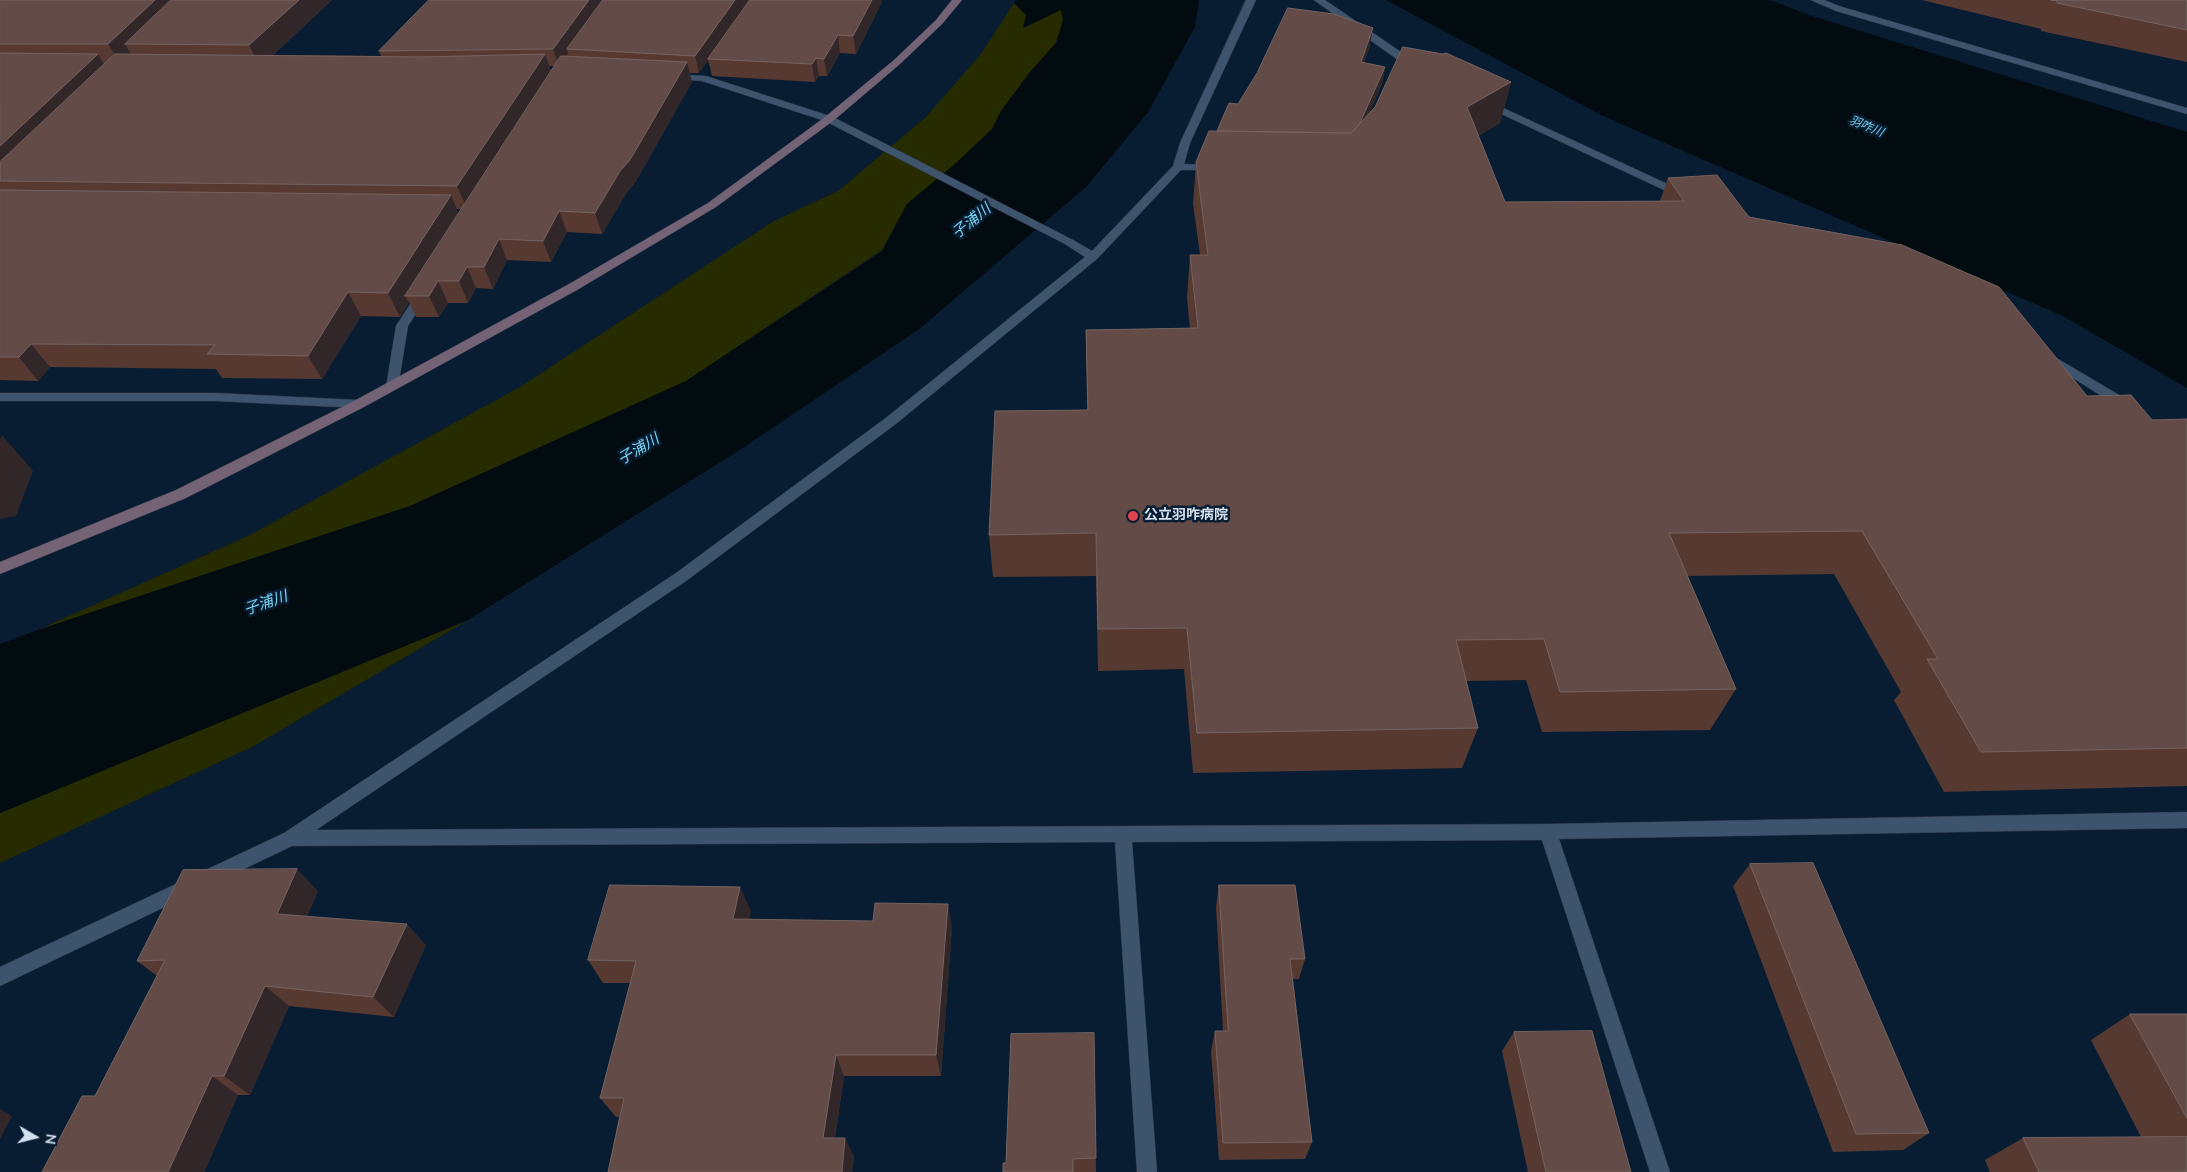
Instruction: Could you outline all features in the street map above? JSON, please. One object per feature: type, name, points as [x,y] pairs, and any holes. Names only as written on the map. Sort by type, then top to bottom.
[{"type":"street","points":[[0,568],[181,494],[392,387],[574,287],[712,204],[829,119],[897,62],[939,22],[958,0]]},
{"type":"street","points":[[0,977],[290,838],[681,577],[892,420],[1093,257],[1178,167],[1185,143],[1251,0]]},
{"type":"street","points":[[1319,0],[1399,62],[1426,71]]},
{"type":"street","points":[[1816,0],[1848,12],[2187,112]]},
{"type":"street","points":[[663,76],[706,74],[829,119],[1070,242],[1093,257]]},
{"type":"street","points":[[1475,97],[1697,202]]},
{"type":"street","points":[[1178,167],[1226,168]]},
{"type":"street","points":[[392,387],[402,326],[427,286]]},
{"type":"street","points":[[2039,352],[2138,412]]},
{"type":"street","points":[[0,396],[215,397],[359,404]]},
{"type":"street","points":[[290,838],[1548,832],[2187,820]]},
{"type":"street","points":[[1548,832],[1660,1172]]},
{"type":"street","points":[[1123,833],[1146,1172]]},
{"type":"green space","points":[[1014,3],[1026,15],[1024,28],[1061,9],[1063,20],[1056,43],[1030,72],[1001,111],[992,129],[955,164],[907,204],[882,250],[686,381],[410,506],[38,630],[250,535],[520,387],[774,221],[838,191],[925,118],[981,54]]},
{"type":"green space","points":[[468,620],[254,746],[0,863],[0,813]]},
{"type":"water","name":"子浦川","points":[[1016,0],[1199,0],[1195,27],[1148,112],[1087,186],[918,330],[738,451],[468,620],[0,813],[0,644],[410,506],[686,381],[882,251],[907,204],[955,164],[992,129],[1001,111],[1030,72],[1056,43],[1063,20],[1061,10],[1023,28],[1026,15],[1014,3]]},
{"type":"water","name":"羽咋川","points":[[1386,0],[1770,0],[1812,16],[2187,132],[2187,388],[2063,316],[1603,116]]},
{"type":"building","points":[[0,0],[155,0],[108,44],[0,44]]},
{"type":"building","points":[[171,0],[299,0],[249,45],[125,44]]},
{"type":"building","points":[[429,0],[589,0],[553,49],[379,51]]},
{"type":"building","points":[[603,0],[735,0],[695,56],[567,49]]},
{"type":"building","points":[[750,0],[872,0],[853,36],[838,35],[824,59],[816,58],[812,64],[708,59]]},
{"type":"building","points":[[2051,0],[2187,0],[2187,30],[2057,3],[2057,1]]},
{"type":"building","points":[[1288,8],[1334,14],[1373,28],[1361,62],[1385,67],[1359,125],[1351,133],[1217,131],[1229,103],[1238,104],[1257,73]]},
{"type":"building","points":[[1403,47],[1446,53],[1511,82],[1467,107],[1505,202],[1684,201],[1668,178],[1717,175],[1749,217],[1902,245],[1999,287],[2087,396],[2131,395],[2152,420],[2187,419],[2187,748],[1981,752],[1927,659],[1938,659],[1862,531],[1669,533],[1736,689],[1560,692],[1544,639],[1456,640],[1478,728],[1197,733],[1187,628],[1098,629],[1096,533],[989,535],[995,411],[1088,410],[1086,330],[1198,328],[1190,255],[1208,255],[1196,162],[1209,131],[1351,133],[1375,107]]},
{"type":"building","points":[[0,53],[98,54],[0,146]]},
{"type":"building","points":[[115,54],[423,57],[545,54],[457,186],[0,181],[0,162]]},
{"type":"building","points":[[561,56],[687,62],[630,160],[620,171],[595,213],[559,211],[543,241],[499,239],[484,267],[467,267],[459,281],[438,281],[429,296],[405,296]]},
{"type":"building","points":[[0,190],[451,195],[388,293],[348,292],[308,356],[207,354],[215,345],[31,344],[19,357],[0,357]]},
{"type":"building","points":[[1813,863],[1929,1133],[1856,1134],[1750,864]]},
{"type":"building","points":[[297,869],[277,914],[407,924],[373,997],[265,986],[224,1076],[212,1076],[168,1172],[42,1172],[82,1096],[95,1096],[165,960],[137,961],[183,870]]},
{"type":"building","points":[[610,885],[740,887],[733,919],[873,921],[875,903],[948,904],[936,1055],[836,1055],[823,1138],[845,1138],[842,1172],[608,1172],[624,1098],[600,1098],[636,961],[588,960]]},
{"type":"building","points":[[1219,885],[1295,885],[1305,959],[1290,959],[1312,1142],[1223,1143],[1215,1031],[1228,1031]]},
{"type":"building","points":[[2130,1014],[2187,1014],[2187,1118]]},
{"type":"building","points":[[1592,1031],[1631,1172],[1546,1172],[1514,1032]]},
{"type":"building","points":[[1094,1033],[1096,1158],[1073,1159],[1073,1172],[1003,1172],[1003,1163],[1006,1163],[1011,1034]]},
{"type":"building","points":[[2187,1137],[2187,1172],[2039,1172],[2023,1138]]},
{"type":"place","name":"公立羽咋病院","points":[[1133,516]]}]
